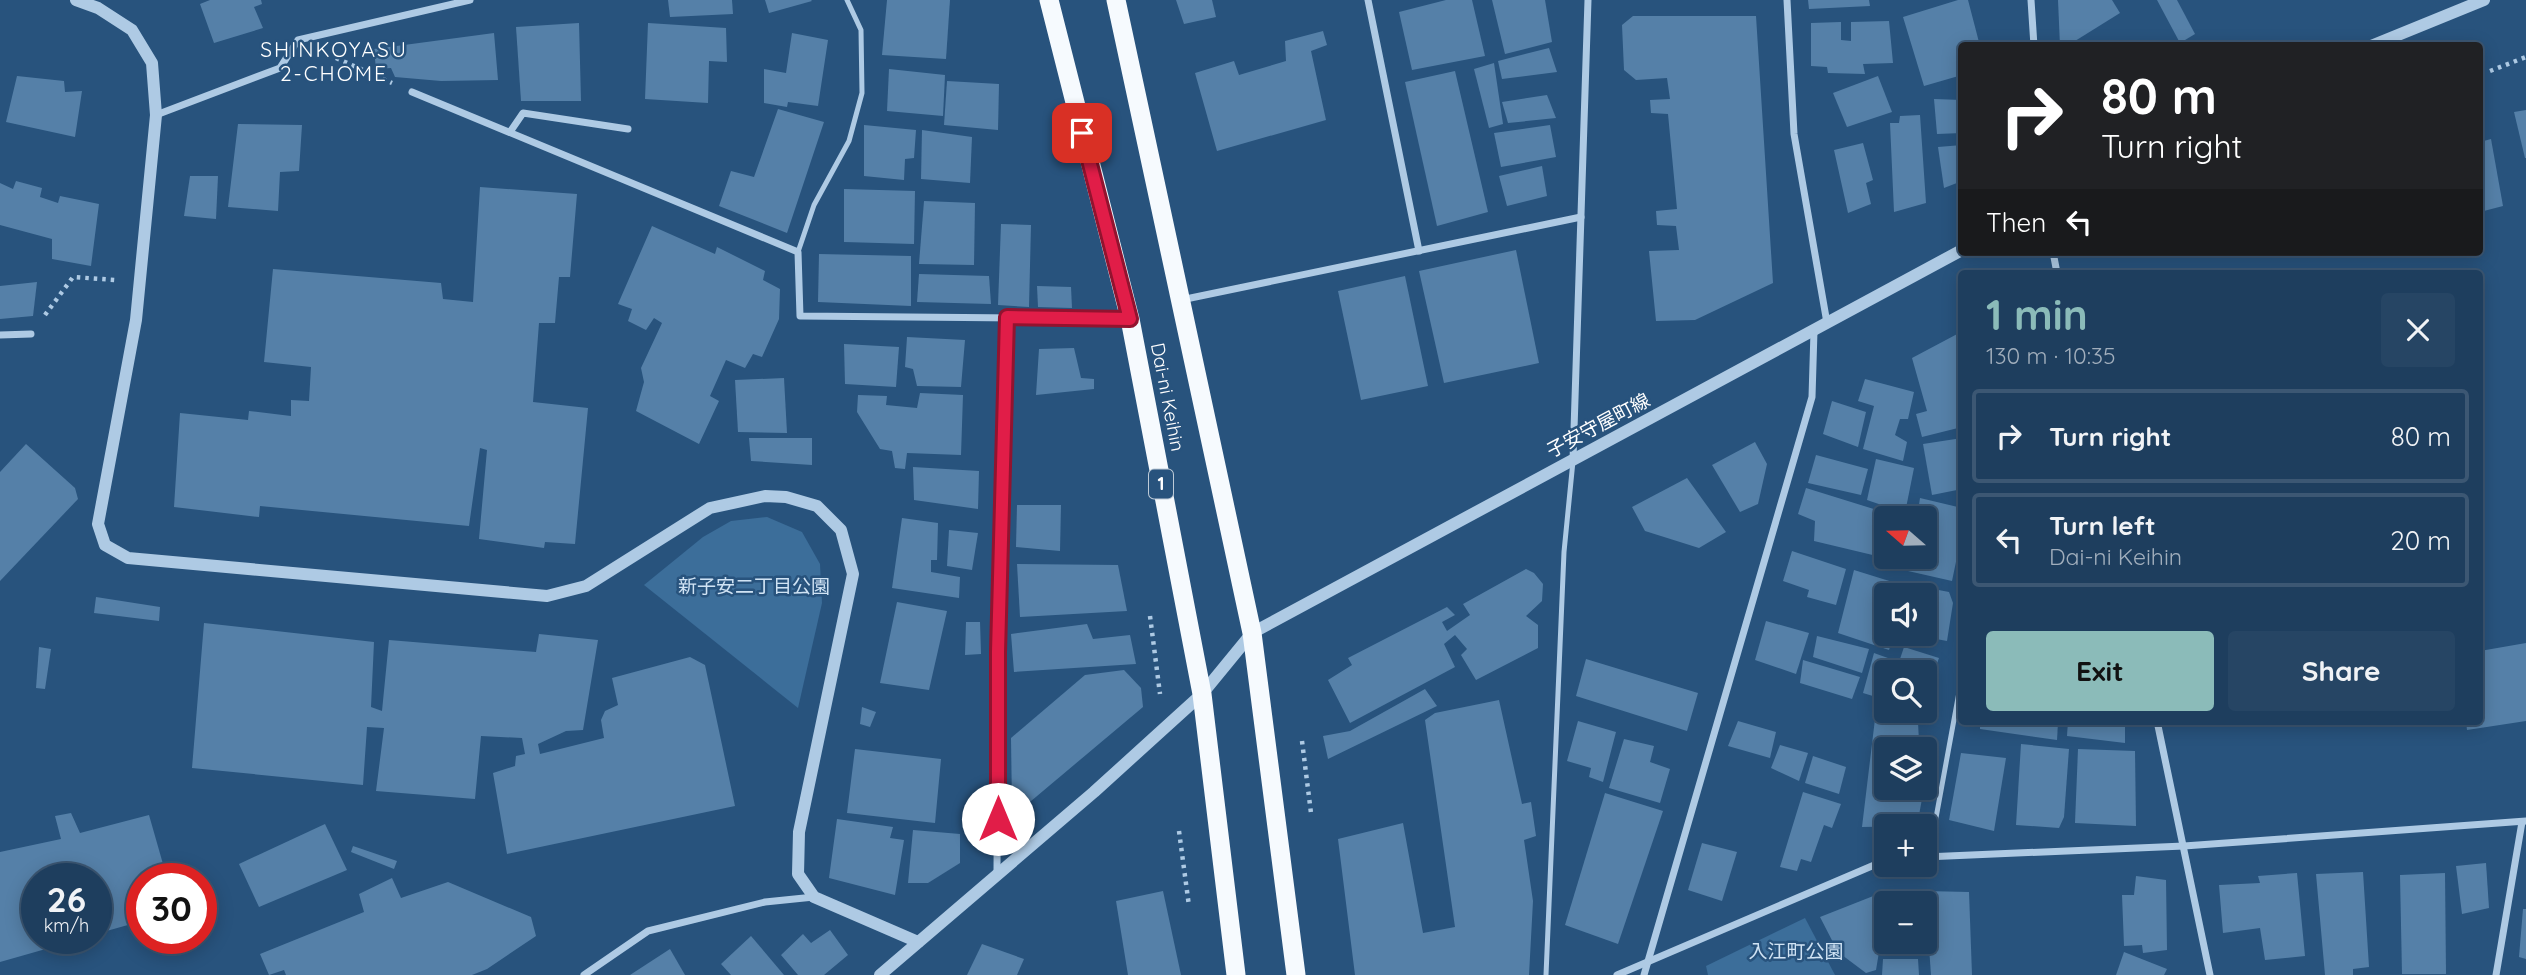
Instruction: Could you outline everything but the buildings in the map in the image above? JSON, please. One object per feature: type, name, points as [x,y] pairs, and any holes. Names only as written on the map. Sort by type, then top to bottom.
[{"type":"highway","name":"Dai-ni Keihin","points":[[1049,0],[1130,319],[1202,694],[1236,975]]},
{"type":"highway","name":"Dai-ni Keihin","points":[[1115,0],[1252,633],[1296,975]]},
{"type":"street","points":[[76,0],[98,8],[132,30],[152,63],[156,116],[136,320],[98,524],[105,545],[128,558],[547,596],[586,586],[710,508],[765,496],[786,497],[817,506],[841,530],[853,574],[799,832],[798,874],[814,897]]},
{"type":"street","points":[[156,116],[281,68],[298,40],[470,0]]},
{"type":"street","points":[[1368,0],[1419,251]]},
{"type":"street","points":[[1573,461],[1588,0]]},
{"type":"street","points":[[1787,0],[1794,134],[1827,324]]},
{"type":"street","points":[[2031,0],[2034,42]]},
{"type":"street","points":[[2381,42],[2484,0]]},
{"type":"street","points":[[412,92],[798,252],[800,316],[1130,319]]},
{"type":"street","points":[[510,132],[523,113],[628,129]]},
{"type":"street","points":[[1180,300],[1581,218]]},
{"type":"street","name":"子安守屋町線","points":[[1252,633],[1958,252]]},
{"type":"street","points":[[997,874],[998,652],[1007,317]]},
{"type":"street","points":[[1644,975],[1812,397],[1814,331]]},
{"type":"street","points":[[0,335],[31,334]]},
{"type":"street","points":[[880,975],[1202,694],[1252,633]]},
{"type":"street","points":[[2158,725],[2210,975]]},
{"type":"street","points":[[1937,857],[2184,846],[2524,822],[2496,975]]},
{"type":"street","points":[[1618,975],[1874,865]]},
{"type":"street","points":[[584,975],[649,931],[765,902],[814,897],[918,942]]},
{"type":"lane","points":[[798,252],[814,205],[849,141],[862,93],[861,30],[847,0]]},
{"type":"lane","points":[[1546,975],[1563,552],[1573,461]]},
{"type":"lane","points":[[1935,814],[1958,697]]},
{"type":"path","points":[[298,40],[412,92]]},
{"type":"path","points":[[2490,71],[2526,57]]},
{"type":"path","points":[[31,334],[73,277],[140,282]]},
{"type":"path","points":[[1150,616],[1160,694]]},
{"type":"path","points":[[1302,741],[1311,813]]},
{"type":"path","points":[[1180,831],[1189,905]]},
{"type":"green space","name":"新子安二丁目公園","points":[[767,517],[802,532],[820,564],[822,603],[798,708],[644,585],[703,537],[731,521]]},
{"type":"green space","name":"入江町公園","points":[[1805,918],[1835,975],[1708,975],[1706,966]]},
{"type":"district","name":"SHINKOYASU 2-CHOME","points":[[334,62]]},
{"type":"route","points":[[998,819],[998,652],[1007,317],[1130,319],[1082,133]]}]
